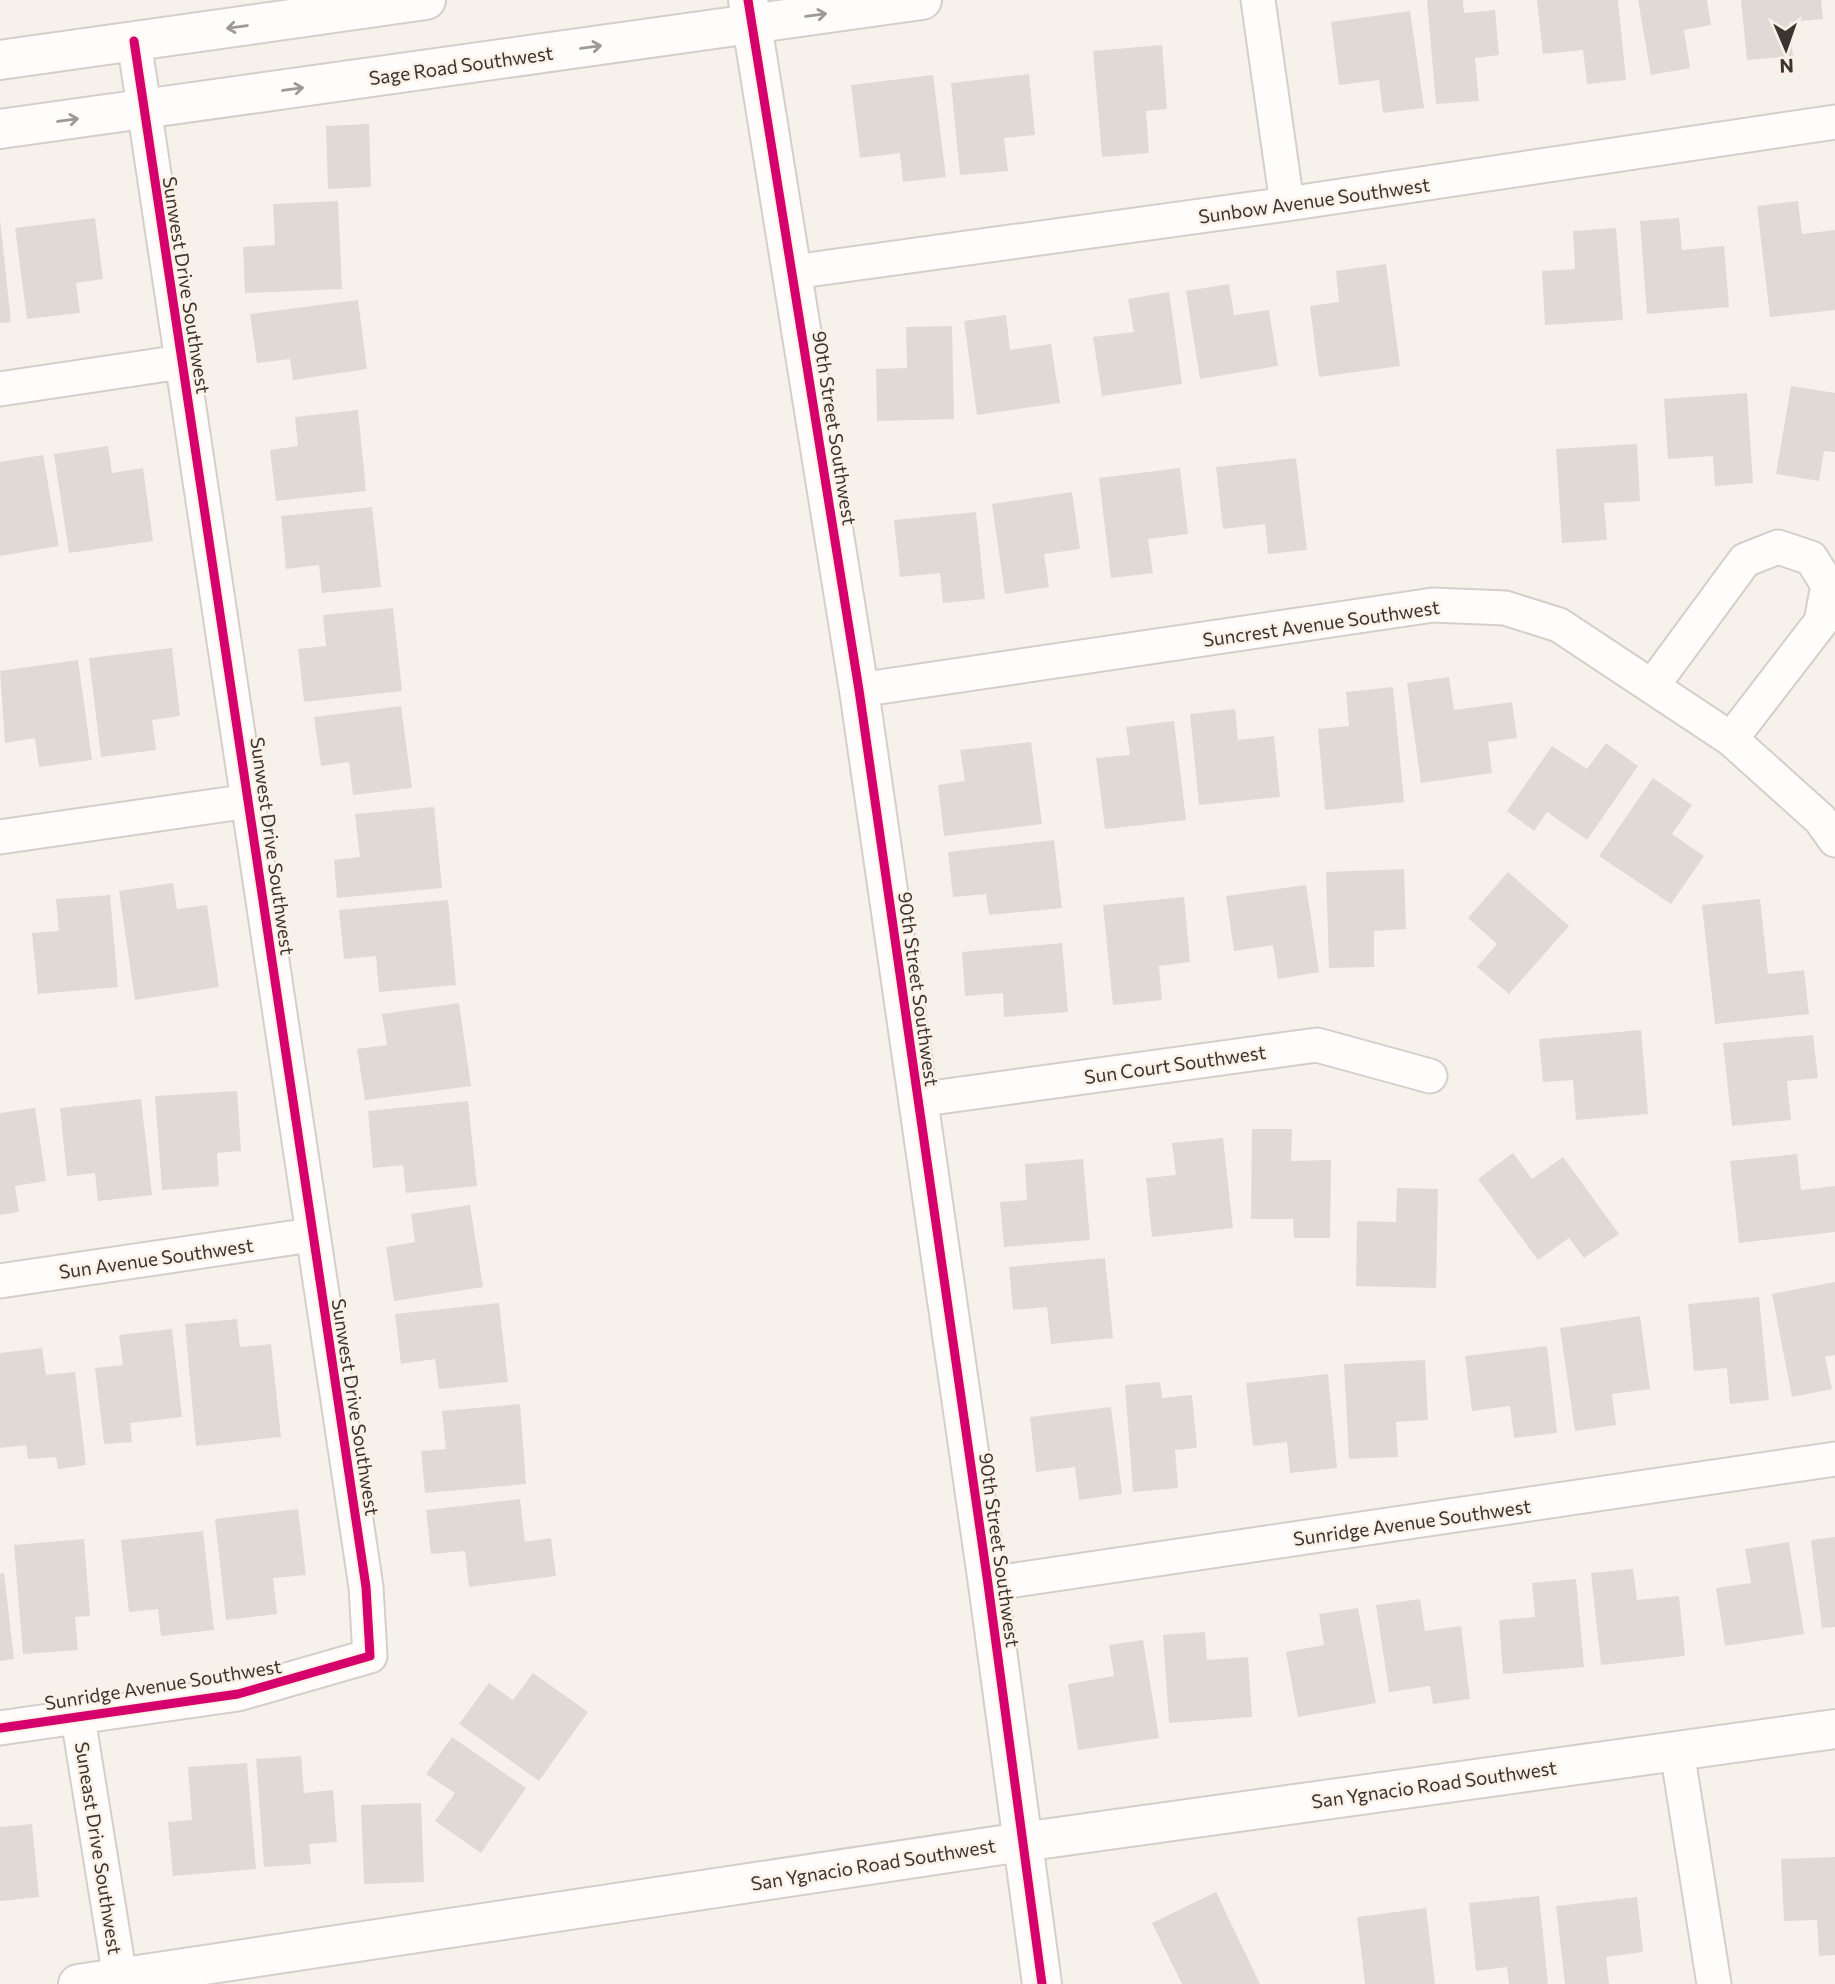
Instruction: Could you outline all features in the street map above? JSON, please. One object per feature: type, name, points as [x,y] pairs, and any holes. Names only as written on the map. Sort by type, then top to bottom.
[{"type":"street","points":[[0,60],[426,0]]},
{"type":"street","name":"Sage Road Southwest","points":[[0,129],[144,110],[750,12],[922,0]]},
{"type":"street","points":[[1258,0],[1287,204]]},
{"type":"street","name":"90th Street Southwest","points":[[750,12],[859,690],[988,1584],[1042,1984]]},
{"type":"street","name":"Sunwest Drive Southwest","points":[[134,41],[249,802],[311,1235],[366,1587],[370,1656]]},
{"type":"street","name":"Sunbow Avenue Southwest","points":[[793,272],[1287,204],[1835,122]]},
{"type":"street","points":[[0,389],[181,362]]},
{"type":"street","points":[[1653,685],[1745,560],[1779,547],[1811,558],[1828,585],[1821,622],[1731,739]]},
{"type":"street","name":"Suncrest Avenue Southwest","points":[[859,690],[1433,605],[1505,608],[1559,625],[1731,739],[1820,819],[1835,840]]},
{"type":"street","points":[[0,837],[249,802]]},
{"type":"street","name":"Sun Court Southwest","points":[[917,1100],[1317,1045],[1430,1076]]},
{"type":"street","name":"Sun Avenue Southwest","points":[[0,1281],[311,1235]]},
{"type":"street","name":"Sunridge Avenue Southwest","points":[[988,1584],[1835,1459]]},
{"type":"street","name":"Sunridge Avenue Southwest","points":[[0,1728],[238,1694],[370,1656]]},
{"type":"street","name":"Suneast Drive Southwest","points":[[78,1718],[120,1978]]},
{"type":"street","name":"San Ygnacio Road Southwest","points":[[78,1984],[1022,1842],[1835,1728]]},
{"type":"street","points":[[1677,1751],[1714,1984]]},
{"type":"building","points":[[1427,0],[1463,0],[1464,13],[1495,10],[1499,55],[1475,58],[1479,101],[1436,104]]},
{"type":"building","points":[[1537,0],[1618,0],[1626,80],[1587,84],[1583,50],[1543,54]]},
{"type":"building","points":[[1638,0],[1707,0],[1711,25],[1684,30],[1690,68],[1651,75]]},
{"type":"building","points":[[1741,0],[1821,0],[1823,19],[1789,22],[1793,56],[1747,60]]},
{"type":"building","points":[[1410,11],[1424,108],[1383,113],[1379,80],[1339,85],[1331,22]]},
{"type":"building","points":[[1162,45],[1167,109],[1146,111],[1149,153],[1102,157],[1093,51]]},
{"type":"building","points":[[1029,74],[1035,135],[1004,138],[1008,171],[960,175],[951,83]]},
{"type":"building","points":[[933,75],[946,177],[903,182],[900,153],[860,158],[851,85]]},
{"type":"building","points":[[369,124],[371,187],[328,189],[326,126]]},
{"type":"building","points":[[338,201],[342,289],[245,293],[243,247],[275,245],[273,204]]},
{"type":"building","points":[[1798,201],[1802,234],[1835,230],[1835,310],[1770,317],[1757,206]]},
{"type":"building","points":[[95,218],[103,279],[76,283],[80,313],[27,319],[15,228]]},
{"type":"building","points":[[1679,218],[1682,250],[1724,246],[1729,307],[1647,314],[1640,221]]},
{"type":"building","points":[[0,219],[11,322],[0,323]]},
{"type":"building","points":[[1616,228],[1623,320],[1545,325],[1542,271],[1575,269],[1573,231]]},
{"type":"building","points":[[1386,264],[1400,366],[1319,377],[1310,306],[1339,302],[1336,271]]},
{"type":"building","points":[[1229,284],[1234,315],[1269,310],[1278,366],[1200,379],[1186,291]]},
{"type":"building","points":[[1169,292],[1182,384],[1102,396],[1093,337],[1134,332],[1128,299]]},
{"type":"building","points":[[358,300],[367,369],[293,380],[290,359],[257,363],[250,314]]},
{"type":"building","points":[[1006,315],[1010,350],[1051,344],[1060,403],[977,415],[964,321]]},
{"type":"building","points":[[952,326],[954,419],[877,421],[876,369],[907,368],[906,327]]},
{"type":"building","points":[[1791,386],[1835,393],[1835,452],[1824,451],[1819,481],[1776,474]]},
{"type":"building","points":[[1747,393],[1753,483],[1715,486],[1713,456],[1668,459],[1664,399]]},
{"type":"building","points":[[358,410],[366,491],[276,501],[270,450],[298,446],[295,417]]},
{"type":"building","points":[[1637,444],[1640,501],[1604,503],[1607,540],[1562,543],[1556,449]]},
{"type":"building","points":[[108,446],[112,473],[143,468],[153,541],[69,553],[54,454]]},
{"type":"building","points":[[43,455],[59,546],[0,556],[0,462]]},
{"type":"building","points":[[1296,458],[1307,550],[1268,554],[1265,524],[1223,529],[1216,467]]},
{"type":"building","points":[[1180,468],[1188,534],[1148,539],[1153,573],[1111,578],[1099,478]]},
{"type":"building","points":[[1072,492],[1080,549],[1044,554],[1049,587],[1005,594],[992,504]]},
{"type":"building","points":[[372,507],[381,587],[322,593],[319,565],[286,569],[281,516]]},
{"type":"building","points":[[976,512],[985,599],[943,603],[940,573],[900,577],[894,520]]},
{"type":"building","points":[[393,608],[402,691],[304,702],[298,649],[326,646],[323,615]]},
{"type":"building","points":[[172,648],[180,716],[152,720],[156,750],[101,757],[89,658]]},
{"type":"building","points":[[78,660],[92,760],[39,767],[35,738],[5,743],[0,671]]},
{"type":"building","points":[[1449,677],[1454,710],[1512,702],[1517,738],[1488,742],[1492,773],[1421,783],[1407,683]]},
{"type":"building","points":[[1393,687],[1404,802],[1325,810],[1318,729],[1349,726],[1346,692]]},
{"type":"building","points":[[401,706],[412,788],[353,795],[349,762],[321,766],[314,717]]},
{"type":"building","points":[[1235,709],[1238,740],[1274,736],[1280,797],[1199,805],[1190,714]]},
{"type":"building","points":[[1174,721],[1186,820],[1105,829],[1096,758],[1130,755],[1126,727]]},
{"type":"building","points":[[1031,742],[1042,824],[944,836],[938,785],[965,781],[960,750]]},
{"type":"building","points":[[1606,743],[1638,766],[1587,840],[1547,812],[1534,831],[1507,811],[1552,746],[1587,769]]},
{"type":"building","points":[[1653,778],[1692,805],[1672,834],[1704,856],[1671,904],[1599,856]]},
{"type":"building","points":[[434,807],[442,888],[337,898],[334,860],[360,857],[355,814]]},
{"type":"building","points":[[1054,840],[1062,908],[989,915],[986,894],[953,897],[948,852]]},
{"type":"building","points":[[1404,869],[1406,929],[1374,931],[1374,967],[1329,968],[1326,872]]},
{"type":"building","points":[[1508,872],[1569,926],[1509,994],[1477,967],[1497,944],[1468,918]]},
{"type":"building","points":[[173,883],[177,909],[207,905],[219,987],[135,1000],[119,891]]},
{"type":"building","points":[[1306,885],[1319,972],[1278,979],[1273,945],[1234,951],[1226,896]]},
{"type":"building","points":[[110,895],[118,987],[38,994],[32,933],[59,931],[56,899]]},
{"type":"building","points":[[1184,897],[1190,962],[1159,966],[1162,1000],[1113,1005],[1103,905]]},
{"type":"building","points":[[1760,899],[1768,974],[1804,970],[1809,1014],[1715,1024],[1702,905]]},
{"type":"building","points":[[448,900],[456,985],[379,992],[376,956],[344,959],[339,910]]},
{"type":"building","points":[[1062,943],[1068,1012],[1004,1017],[1003,993],[965,996],[962,952]]},
{"type":"building","points":[[459,1003],[471,1086],[365,1100],[357,1049],[387,1045],[382,1014]]},
{"type":"building","points":[[1641,1030],[1648,1114],[1576,1120],[1573,1080],[1543,1082],[1539,1039]]},
{"type":"building","points":[[1813,1035],[1818,1078],[1787,1081],[1791,1120],[1732,1126],[1723,1043]]},
{"type":"building","points":[[237,1091],[241,1151],[217,1153],[219,1186],[162,1190],[155,1096]]},
{"type":"building","points":[[141,1099],[152,1195],[98,1201],[95,1173],[67,1176],[60,1108]]},
{"type":"building","points":[[468,1101],[477,1186],[406,1193],[403,1165],[373,1168],[368,1111]]},
{"type":"building","points":[[35,1108],[46,1181],[15,1186],[19,1212],[0,1215],[0,1113]]},
{"type":"building","points":[[1252,1129],[1292,1129],[1291,1161],[1331,1160],[1330,1238],[1294,1238],[1293,1219],[1251,1219]]},
{"type":"building","points":[[1223,1138],[1233,1228],[1152,1237],[1146,1178],[1176,1175],[1172,1143]]},
{"type":"building","points":[[1513,1153],[1532,1179],[1563,1157],[1619,1234],[1584,1258],[1569,1238],[1538,1260],[1478,1179]]},
{"type":"building","points":[[1797,1154],[1801,1190],[1835,1186],[1835,1232],[1739,1243],[1730,1161]]},
{"type":"building","points":[[1083,1159],[1090,1240],[1004,1247],[1000,1202],[1027,1200],[1025,1164]]},
{"type":"building","points":[[1397,1188],[1438,1189],[1436,1288],[1356,1286],[1357,1221],[1396,1222]]},
{"type":"building","points":[[470,1205],[483,1287],[394,1301],[386,1247],[415,1242],[411,1214]]},
{"type":"building","points":[[1105,1258],[1113,1338],[1051,1344],[1047,1307],[1013,1310],[1009,1267]]},
{"type":"building","points":[[1835,1282],[1835,1355],[1825,1357],[1832,1389],[1792,1397],[1772,1294]]},
{"type":"building","points":[[1759,1297],[1769,1400],[1730,1404],[1727,1368],[1694,1371],[1688,1304]]},
{"type":"building","points":[[499,1303],[508,1382],[439,1389],[435,1359],[401,1364],[395,1314]]},
{"type":"building","points":[[1640,1316],[1650,1389],[1612,1394],[1616,1425],[1575,1431],[1560,1328]]},
{"type":"building","points":[[237,1319],[240,1347],[271,1344],[281,1437],[196,1446],[185,1324]]},
{"type":"building","points":[[172,1329],[182,1417],[130,1423],[132,1442],[104,1444],[95,1368],[123,1365],[119,1335]]},
{"type":"building","points":[[1547,1346],[1557,1433],[1514,1438],[1510,1406],[1472,1411],[1465,1356]]},
{"type":"building","points":[[42,1348],[46,1375],[75,1372],[86,1465],[58,1469],[56,1457],[28,1459],[26,1445],[0,1448],[0,1353]]},
{"type":"building","points":[[1425,1360],[1428,1420],[1396,1422],[1398,1457],[1349,1459],[1344,1364]]},
{"type":"building","points":[[1328,1374],[1337,1468],[1290,1473],[1287,1442],[1253,1446],[1246,1383]]},
{"type":"building","points":[[1160,1382],[1162,1398],[1192,1395],[1197,1448],[1175,1450],[1178,1488],[1133,1492],[1125,1385]]},
{"type":"building","points":[[520,1404],[526,1484],[425,1493],[421,1451],[446,1449],[442,1411]]},
{"type":"building","points":[[1111,1407],[1122,1494],[1079,1500],[1075,1467],[1036,1472],[1030,1417]]},
{"type":"building","points":[[520,1499],[525,1542],[551,1538],[556,1576],[469,1587],[465,1551],[431,1554],[426,1510]]},
{"type":"building","points":[[298,1509],[306,1575],[273,1578],[277,1614],[226,1620],[215,1519]]},
{"type":"building","points":[[203,1531],[214,1630],[161,1636],[158,1609],[129,1612],[121,1540]]},
{"type":"building","points":[[1835,1537],[1835,1627],[1822,1628],[1811,1540]]},
{"type":"building","points":[[84,1539],[90,1616],[75,1617],[78,1650],[23,1654],[14,1545]]},
{"type":"building","points":[[1789,1542],[1804,1634],[1725,1646],[1716,1588],[1751,1583],[1745,1549]]},
{"type":"building","points":[[1633,1569],[1637,1600],[1679,1596],[1685,1656],[1601,1665],[1591,1573]]},
{"type":"building","points":[[4,1573],[14,1659],[0,1661],[0,1574]]},
{"type":"building","points":[[1576,1579],[1584,1667],[1503,1674],[1499,1620],[1535,1617],[1532,1583]]},
{"type":"building","points":[[1420,1599],[1425,1631],[1461,1626],[1470,1699],[1433,1704],[1430,1686],[1389,1692],[1376,1605]]},
{"type":"building","points":[[1358,1608],[1376,1703],[1298,1717],[1286,1652],[1324,1645],[1319,1614]]},
{"type":"building","points":[[1205,1632],[1207,1660],[1248,1657],[1252,1717],[1169,1723],[1163,1635]]},
{"type":"building","points":[[1143,1640],[1159,1738],[1078,1750],[1068,1684],[1114,1676],[1109,1645]]},
{"type":"building","points":[[533,1673],[588,1712],[539,1781],[459,1724],[489,1683],[513,1700]]},
{"type":"building","points":[[452,1737],[526,1788],[481,1853],[435,1821],[455,1793],[426,1774]]},
{"type":"building","points":[[301,1756],[304,1793],[333,1790],[337,1842],[309,1844],[311,1864],[264,1867],[256,1759]]},
{"type":"building","points":[[247,1763],[256,1869],[173,1876],[168,1822],[192,1820],[188,1767]]},
{"type":"building","points":[[421,1803],[424,1882],[364,1884],[361,1805]]},
{"type":"building","points":[[32,1824],[39,1897],[0,1901],[0,1827]]},
{"type":"building","points":[[1835,1857],[1835,1955],[1819,1956],[1817,1920],[1784,1921],[1781,1859]]},
{"type":"building","points":[[1216,1892],[1260,1984],[1182,1984],[1152,1923]]},
{"type":"building","points":[[1539,1896],[1548,1984],[1509,1984],[1507,1967],[1476,1971],[1469,1903]]},
{"type":"building","points":[[1637,1897],[1643,1952],[1606,1957],[1609,1984],[1565,1984],[1556,1906]]},
{"type":"building","points":[[1426,1908],[1435,1984],[1365,1984],[1357,1917]]},
{"type":"cycle path","points":[[748,0],[859,690],[988,1584],[1042,1984]]},
{"type":"cycle path","points":[[0,1728],[238,1694],[370,1656],[366,1587],[134,41]]}]
